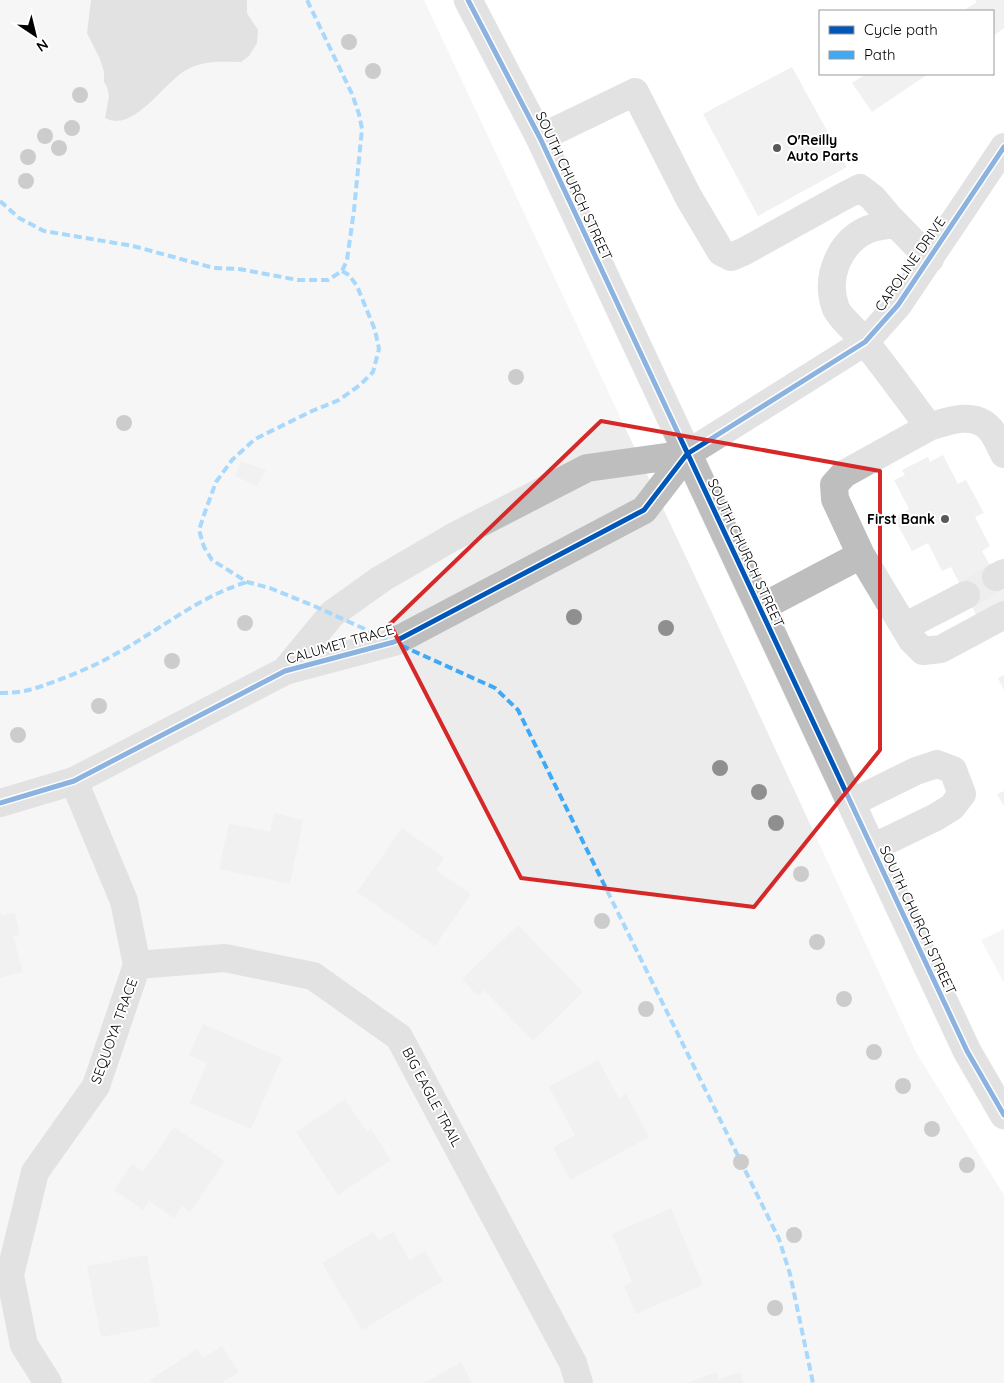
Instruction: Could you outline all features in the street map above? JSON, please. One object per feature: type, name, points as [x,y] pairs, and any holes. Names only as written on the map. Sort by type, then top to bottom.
[{"type":"main road","name":"SOUTH CHURCH STREET","points":[[468,0],[540,138],[968,1051],[1004,1115]]},
{"type":"main road","points":[[540,138],[635,92],[689,198],[721,252],[731,257],[743,252],[860,188],[873,198],[930,259]]},
{"type":"main road","name":"CAROLINE DRIVE","points":[[687,454],[865,342],[898,305],[1004,147]]},
{"type":"main road","points":[[896,224],[869,229],[844,248],[833,272],[832,290],[835,308],[865,342],[929,427]]},
{"type":"main road","points":[[1004,454],[989,428],[978,421],[954,419],[929,427],[844,474],[834,485],[835,499],[861,555],[912,640],[923,651],[941,648],[1004,615]]},
{"type":"main road","name":"CALUMET TRACE","points":[[284,671],[332,614],[382,579],[454,537],[586,468],[687,454]]},
{"type":"main road","name":"CALUMET TRACE","points":[[0,803],[74,781],[284,671],[394,642],[644,510],[687,454]]},
{"type":"main road","points":[[760,608],[861,555]]},
{"type":"main road","points":[[904,627],[966,595]]},
{"type":"main road","points":[[851,803],[916,770],[938,764],[953,770],[962,794],[952,807],[936,817],[872,848]]},
{"type":"main road","name":"SEQUOYA TRACE","points":[[48,1383],[24,1345],[10,1275],[35,1172],[96,1086],[137,965],[124,902],[74,781]]},
{"type":"main road","name":"BIG EAGLE TRAIL","points":[[137,965],[225,958],[313,976],[399,1037],[573,1363],[579,1383]]},
{"type":"highlighted area","points":[[601,421],[880,471],[880,750],[754,907],[521,878],[390,624]]},
{"type":"shaded area","points":[[0,0],[424,0],[916,1052],[1004,1195],[1004,1383],[0,1383]]},
{"type":"shaded area","points":[[91,0],[247,0],[247,13],[258,30],[257,43],[249,56],[241,62],[208,63],[188,69],[138,113],[127,119],[116,121],[105,118],[109,96],[104,82],[104,72],[100,59],[87,33]]},
{"type":"shaded area","points":[[1004,929],[1004,983],[981,940]]},
{"type":"building","points":[[975,0],[1004,0],[1004,28],[994,35],[994,10],[966,9],[977,2]]},
{"type":"building","points":[[792,67],[847,167],[758,216],[703,114]]},
{"type":"building","points":[[864,75],[927,75],[872,112],[852,83]]},
{"type":"building","points":[[943,455],[958,484],[966,480],[984,513],[975,517],[990,546],[982,551],[1004,591],[1004,606],[979,620],[951,567],[942,571],[928,543],[912,551],[894,518],[909,509],[894,480],[905,475],[902,470],[928,457],[930,462]]},
{"type":"building","points":[[241,461],[266,470],[257,486],[235,476]]},
{"type":"building","points":[[1004,675],[1004,690],[998,678]]},
{"type":"building","points":[[1004,791],[1004,806],[997,794]]},
{"type":"building","points":[[274,813],[303,820],[290,884],[219,869],[229,823],[270,832]]},
{"type":"building","points":[[402,828],[444,858],[436,870],[471,894],[435,946],[357,892]]},
{"type":"building","points":[[0,911],[2,916],[15,912],[20,935],[13,936],[23,972],[0,978]]},
{"type":"building","points":[[518,925],[583,992],[533,1041],[484,990],[478,996],[462,979]]},
{"type":"building","points":[[203,1024],[282,1058],[251,1129],[190,1103],[207,1063],[189,1055]]},
{"type":"building","points":[[598,1060],[619,1098],[626,1094],[649,1137],[570,1180],[553,1147],[575,1135],[549,1087]]},
{"type":"building","points":[[345,1099],[367,1132],[371,1129],[391,1160],[338,1195],[296,1132]]},
{"type":"building","points":[[174,1127],[225,1161],[190,1212],[182,1206],[174,1218],[149,1201],[143,1210],[114,1190],[132,1164],[143,1172]]},
{"type":"building","points":[[671,1208],[703,1285],[636,1314],[624,1286],[632,1282],[612,1234]]},
{"type":"building","points":[[373,1232],[379,1240],[393,1232],[410,1260],[425,1251],[443,1281],[362,1330],[322,1263]]},
{"type":"building","points":[[147,1255],[160,1326],[101,1337],[87,1266]]},
{"type":"building","points":[[222,1346],[239,1372],[221,1383],[153,1383],[150,1380],[197,1349],[203,1358]]},
{"type":"building","points":[[461,1362],[472,1383],[424,1383]]},
{"type":"building","points":[[717,1372],[719,1379],[740,1372],[743,1383],[686,1383]]},
{"type":"tunnel","points":[[966,595],[996,577]]},
{"type":"marked path","points":[[0,201],[19,218],[44,231],[133,246],[214,268],[239,269],[298,280],[328,280],[342,271],[347,260],[362,129],[352,94],[307,0]]},
{"type":"marked path","points":[[342,271],[349,275],[357,286],[375,330],[379,349],[373,372],[360,385],[339,400],[255,439],[232,460],[216,482],[199,530],[204,547],[212,560],[247,582],[270,588],[314,606],[495,688],[518,710],[779,1239],[790,1274],[813,1383]]},
{"type":"marked path","points":[[0,693],[35,688],[88,668],[135,643],[197,604],[247,582]]},
{"type":"cycle path","points":[[468,0],[540,138],[967,1051],[1004,1115]]},
{"type":"cycle path","points":[[0,803],[74,781],[285,671],[394,642],[644,510],[687,454],[865,342],[898,305],[1004,147]]},
{"type":"place","name":"O'Reilly Auto Parts","points":[[777,148]]},
{"type":"place","name":"First Bank","points":[[945,519]]}]
